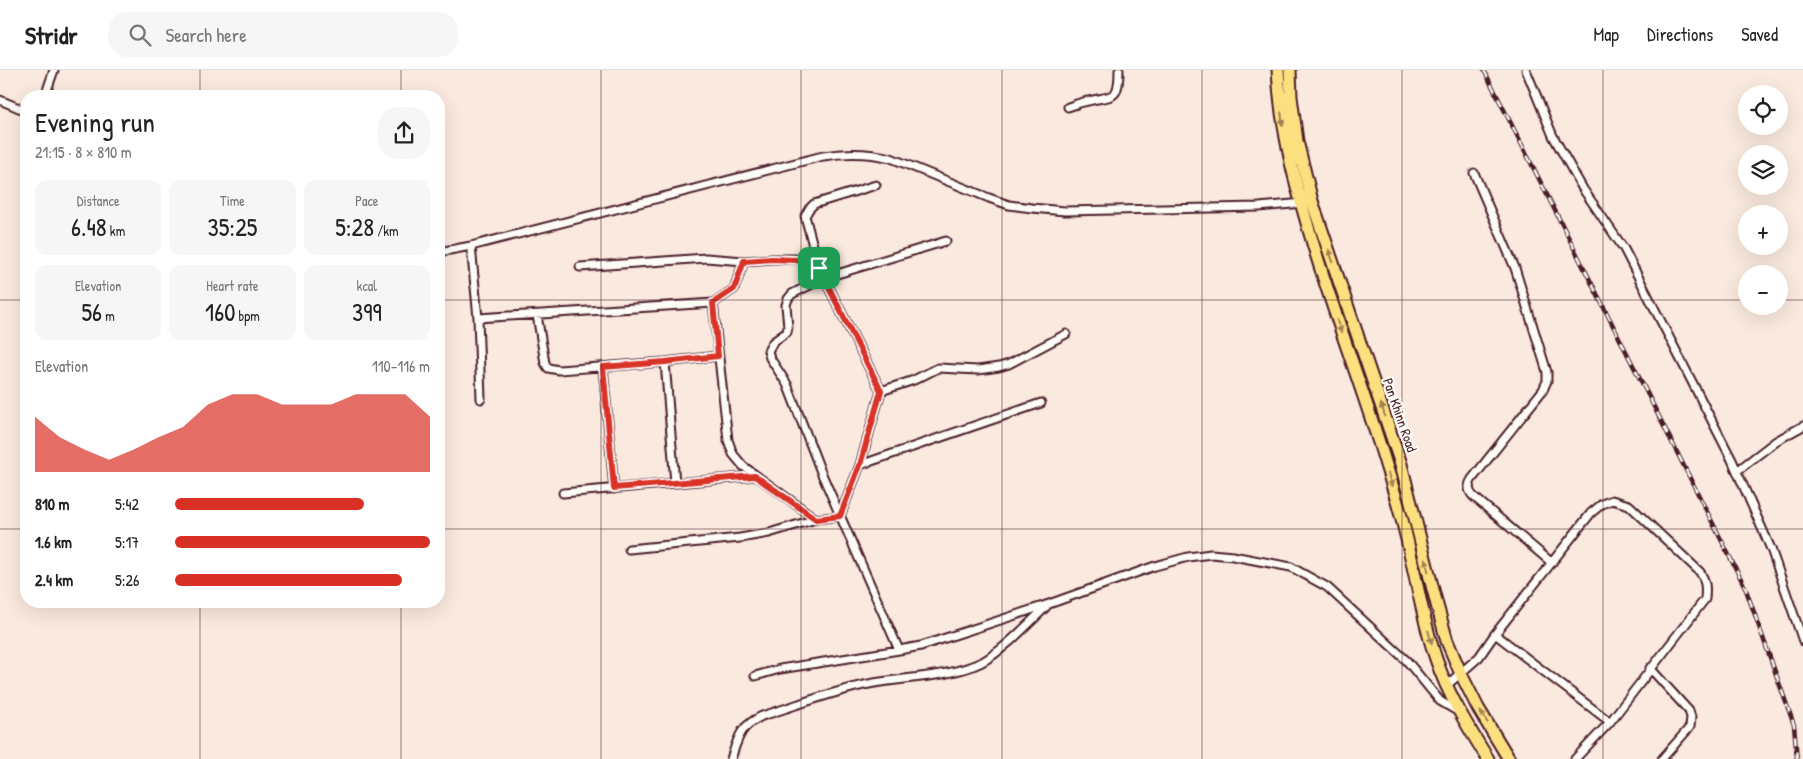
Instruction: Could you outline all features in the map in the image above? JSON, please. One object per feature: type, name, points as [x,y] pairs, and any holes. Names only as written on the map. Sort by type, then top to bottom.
[{"type":"main road","name":"Pan Khinn Road","points":[[1278,70],[1279,96],[1285,139],[1401,464],[1436,605],[1448,641],[1460,674],[1509,759]]},
{"type":"main road","name":"Pan Khinn Road","points":[[1290,70],[1291,96],[1306,202],[1328,292],[1386,465],[1410,550],[1425,623],[1436,660],[1459,712],[1488,759]]},
{"type":"street","points":[[47,90],[54,70]]},
{"type":"street","points":[[1068,107],[1088,100],[1111,97],[1116,92],[1119,84],[1119,70]]},
{"type":"street","points":[[1526,70],[1553,136],[1583,189],[1624,249],[1737,471],[1771,550],[1803,640]]},
{"type":"street","points":[[0,100],[20,108]]},
{"type":"street","points":[[445,251],[471,246],[823,156],[851,152],[877,154],[891,158],[989,198],[1009,205],[1032,208],[1065,211],[1260,207],[1306,202]]},
{"type":"street","points":[[1474,173],[1515,268],[1548,372],[1543,390],[1472,479],[1469,489],[1473,496],[1552,562]]},
{"type":"street","points":[[840,516],[860,465],[881,391],[819,268],[805,216],[808,209],[814,204],[876,185]]},
{"type":"street","points":[[899,650],[821,472],[787,384],[769,354],[770,346],[787,332],[786,305],[792,294],[824,278],[946,241]]},
{"type":"street","points":[[471,246],[478,318],[481,399]]},
{"type":"street","points":[[580,268],[699,259],[744,261],[772,259],[796,260],[819,268]]},
{"type":"street","points":[[478,318],[713,303],[734,289],[744,261]]},
{"type":"street","points":[[713,303],[728,440],[733,454],[742,466],[816,519]]},
{"type":"street","points":[[537,315],[542,352],[548,368],[559,370],[603,367],[718,356]]},
{"type":"street","points":[[881,391],[914,380],[938,368],[978,370],[1009,364],[1066,334]]},
{"type":"street","points":[[665,362],[675,483]]},
{"type":"street","points":[[603,367],[614,488]]},
{"type":"street","points":[[860,465],[1041,403]]},
{"type":"street","points":[[1737,471],[1776,440],[1803,426]]},
{"type":"street","points":[[563,493],[755,476]]},
{"type":"street","points":[[1447,685],[1479,657],[1591,513],[1602,504],[1612,500],[1629,505],[1700,572],[1705,580],[1705,599],[1610,722],[1575,759]]},
{"type":"street","points":[[629,549],[740,538],[769,533],[816,519],[840,516]]},
{"type":"street","points":[[755,676],[780,669],[921,646],[1049,604],[1155,566],[1188,557],[1211,554],[1233,556],[1291,567],[1327,587],[1407,661],[1440,701],[1459,712]]},
{"type":"street","points":[[731,759],[740,732],[751,721],[839,691],[868,684],[965,668],[982,662],[998,651],[1049,604]]},
{"type":"street","points":[[1495,634],[1610,722]]},
{"type":"street","points":[[1650,668],[1689,711],[1691,717],[1690,727],[1662,759]]},
{"type":"railway","points":[[1484,70],[1745,587],[1794,725],[1797,759]]},
{"type":"route","points":[[796,260],[819,268],[881,391],[860,465],[840,516],[816,519],[755,476],[614,488],[603,367],[718,356],[713,303],[734,289],[744,261],[796,260]]}]
